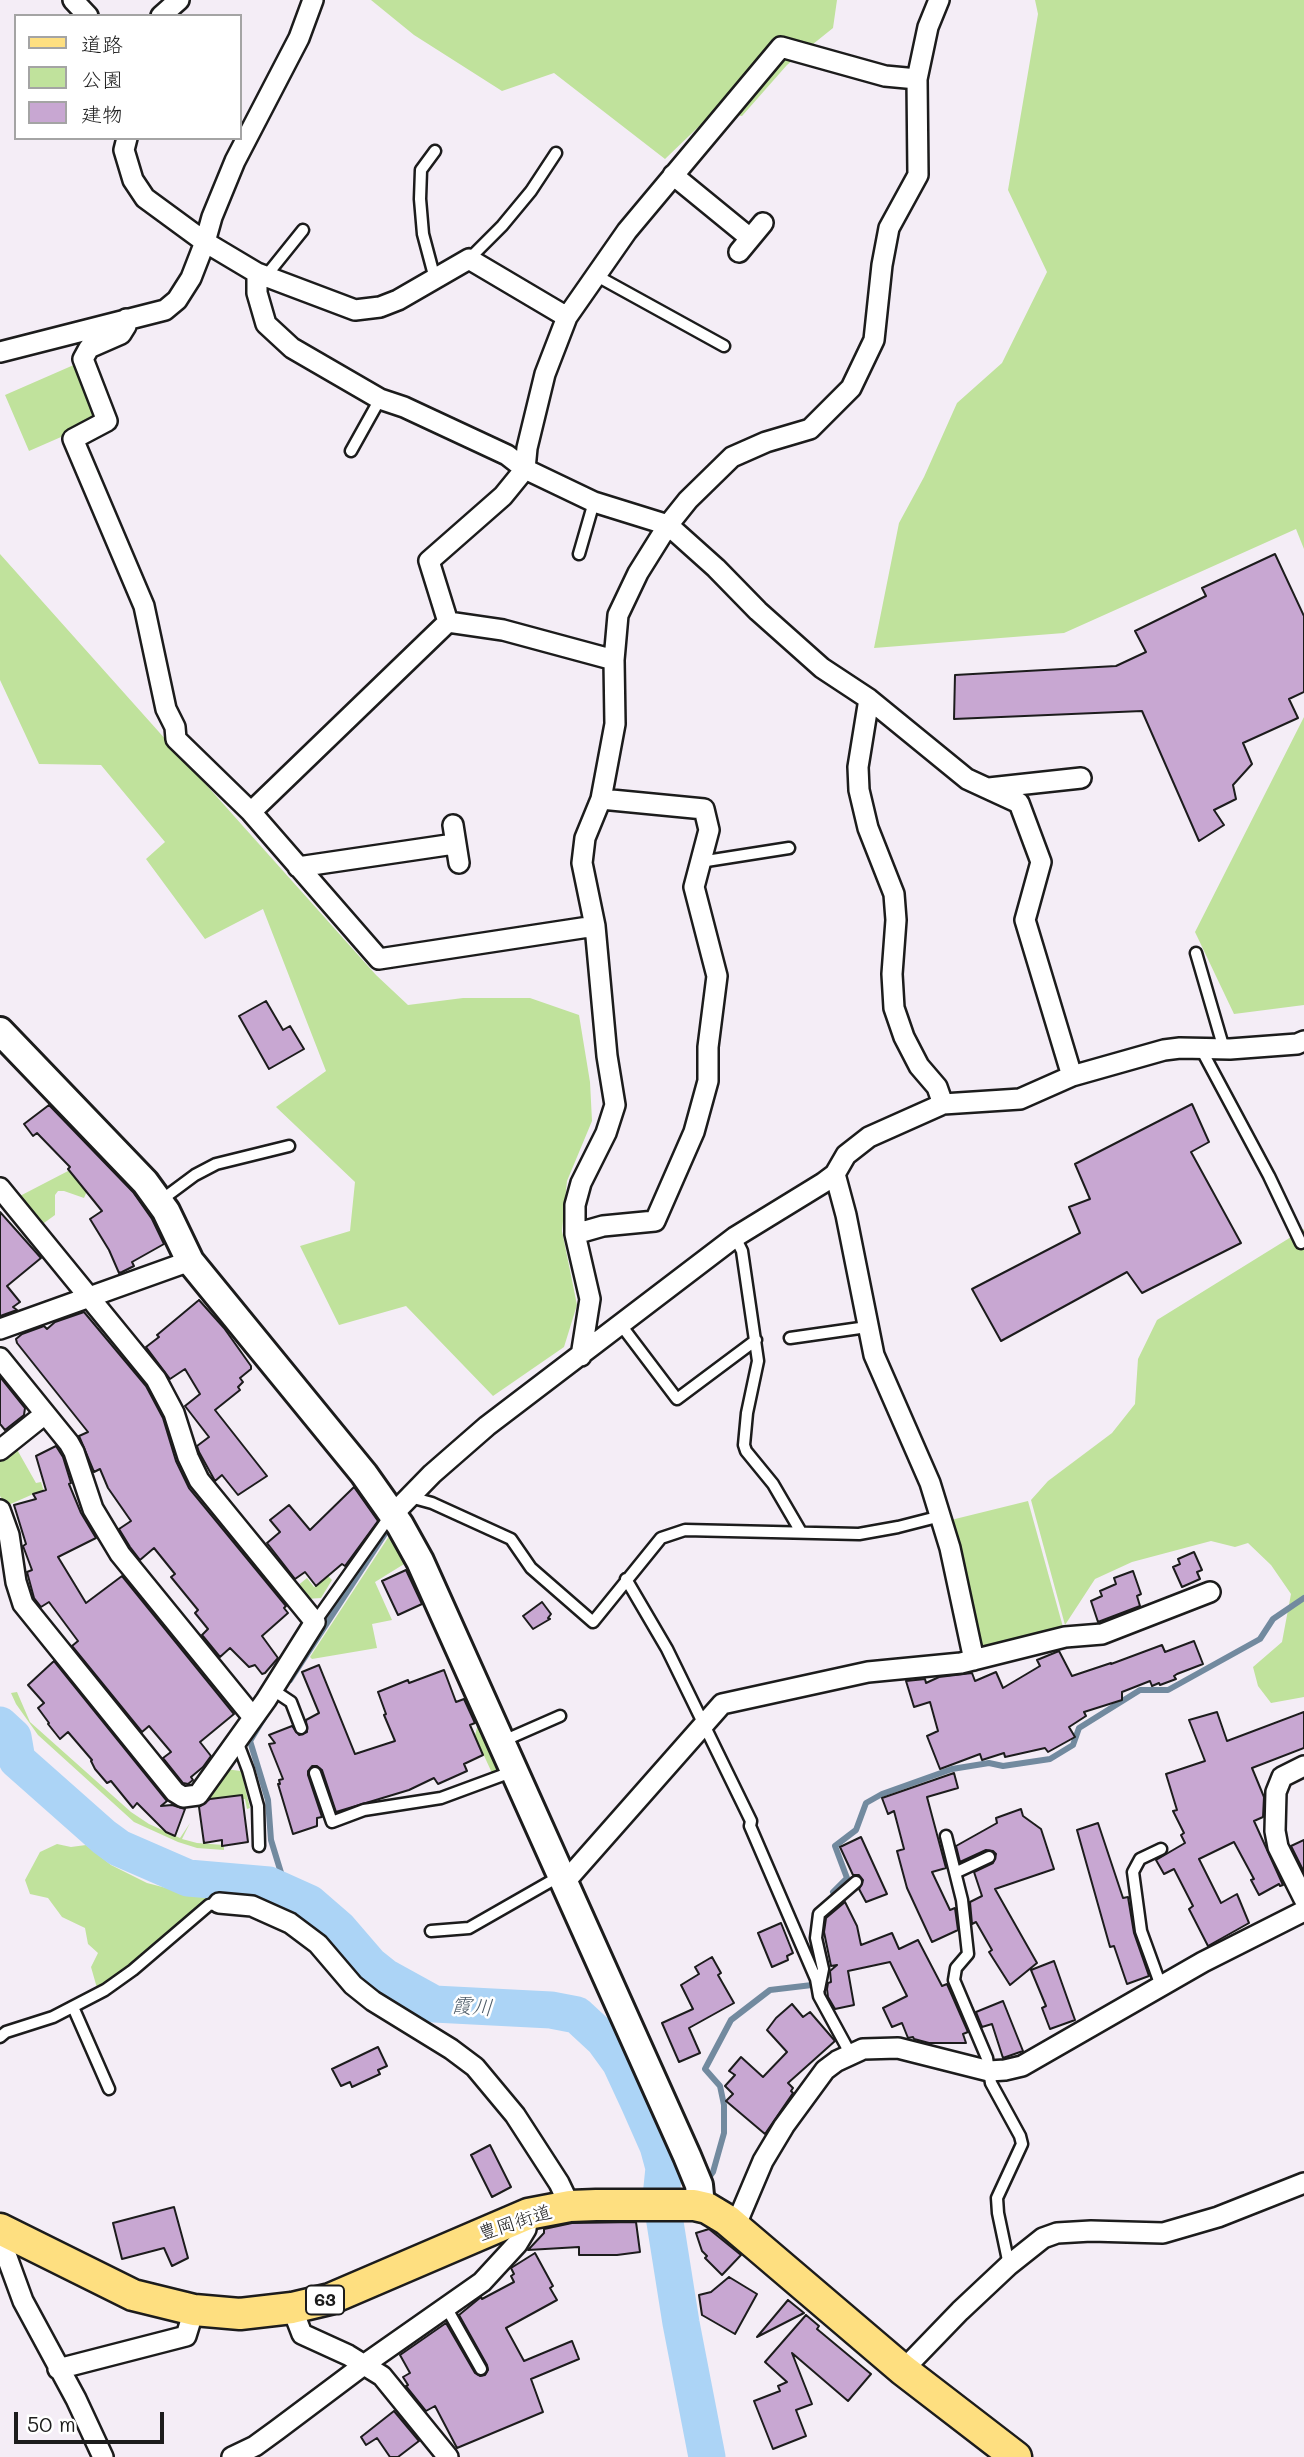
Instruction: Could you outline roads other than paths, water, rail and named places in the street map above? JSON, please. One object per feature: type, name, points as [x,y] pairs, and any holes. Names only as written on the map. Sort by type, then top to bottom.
[{"type":"main road","name":"豊岡街道","points":[[0,2229],[117,2288],[149,2300],[194,2311],[240,2314],[292,2308],[345,2293],[528,2214],[570,2206],[677,2205]]},
{"type":"main road","points":[[677,2205],[720,2215],[903,2370],[1016,2457]]},
{"type":"street","points":[[73,0],[86,14]]},
{"type":"street","points":[[163,14],[179,0]]},
{"type":"street","points":[[0,352],[165,310],[172,305],[191,278],[235,161],[299,38],[313,0]]},
{"type":"street","points":[[581,1356],[590,1299],[575,1234],[575,1205],[581,1184],[606,1133],[615,1105],[607,1056],[594,926],[582,863],[585,838],[601,799],[615,724],[614,660],[618,615],[638,573],[668,525],[688,500],[732,457],[810,429],[851,388],[874,340],[889,228],[919,175],[917,79],[928,27],[939,0]]},
{"type":"street","points":[[448,622],[429,561],[503,496],[525,469],[527,448],[545,374],[567,317],[627,231],[781,47],[885,75],[917,79]]},
{"type":"street","points":[[126,140],[124,150],[133,180],[145,198],[205,242],[262,275],[355,310],[389,304],[469,259],[567,317]]},
{"type":"street","points":[[673,175],[751,238]]},
{"type":"street","points":[[262,275],[257,293],[266,324],[292,348],[380,399],[404,407],[508,455],[525,469],[594,502],[668,525],[822,668],[869,699],[967,779],[1019,803],[1041,862],[1025,920],[1072,1076]]},
{"type":"street","points":[[126,320],[121,334],[89,348],[83,359],[107,421],[73,439],[144,606],[166,709],[176,727],[176,739],[251,812],[379,959],[594,926]]},
{"type":"street","points":[[448,622],[503,630],[614,660]]},
{"type":"street","points":[[251,812],[448,622]]},
{"type":"street","points":[[869,699],[858,767],[859,790],[867,828],[894,894],[894,1009],[904,1037],[919,1066],[937,1087],[943,1104]]},
{"type":"street","points":[[989,788],[1081,778]]},
{"type":"street","points":[[575,1234],[603,1226],[655,1221],[694,1132],[708,1081],[708,1047],[717,976],[694,887],[709,830],[704,809],[601,799]]},
{"type":"street","points":[[298,867],[455,844]]},
{"type":"street","points":[[0,1031],[138,1174],[160,1202],[190,1261],[364,1474],[402,1506],[420,1561],[699,2185],[677,2205]]},
{"type":"street","points":[[402,1506],[432,1474],[487,1426],[734,1237],[835,1174],[846,1156],[869,1137],[943,1104],[1020,1099],[1072,1076],[1164,1050],[1224,1049],[1297,1044],[1304,1041]]},
{"type":"street","points":[[835,1174],[849,1229],[874,1355],[930,1483],[941,1516],[956,1572],[974,1660]]},
{"type":"street","points":[[0,1188],[162,1389],[199,1480],[315,1622],[279,1694],[252,1716],[202,1792],[188,1798],[179,1796],[23,1604],[18,1591],[9,1535],[0,1510]]},
{"type":"street","points":[[0,1329],[190,1261]]},
{"type":"street","points":[[0,1358],[74,1452],[93,1509],[112,1543],[252,1716]]},
{"type":"street","points":[[0,1450],[45,1414]]},
{"type":"street","points":[[563,1879],[722,1704],[869,1672],[974,1660],[1065,1637],[1102,1634],[1210,1592]]},
{"type":"street","points":[[1304,1766],[1282,1777],[1276,1792],[1275,1831],[1278,1847],[1304,1899]]},
{"type":"street","points":[[219,1903],[252,1906],[290,1923],[318,1944],[353,1985],[373,2001],[475,2067],[515,2115],[559,2183],[570,2206]]},
{"type":"street","points":[[735,2227],[763,2161],[797,2107],[825,2070],[850,2053],[863,2049],[898,2048],[989,2071],[1023,2066],[1203,1962],[1304,1911]]},
{"type":"street","points":[[903,2370],[1009,2265],[1043,2238],[1057,2233],[1091,2231],[1163,2233],[1218,2217],[1304,2183]]},
{"type":"street","points":[[232,2457],[266,2438],[482,2282],[508,2256],[526,2229],[528,2214]]},
{"type":"street","points":[[0,2238],[23,2301],[76,2399],[103,2457]]},
{"type":"street","points":[[292,2308],[302,2334],[365,2364],[382,2376],[448,2457]]},
{"type":"street","points":[[58,2369],[186,2336],[194,2311]]},
{"type":"lane","points":[[435,151],[421,170],[420,199],[423,234],[435,279]]},
{"type":"lane","points":[[469,259],[502,226],[531,191],[556,153]]},
{"type":"lane","points":[[262,275],[303,230]]},
{"type":"lane","points":[[597,276],[724,346]]},
{"type":"lane","points":[[351,451],[380,399]]},
{"type":"lane","points":[[579,554],[594,502]]},
{"type":"lane","points":[[699,862],[789,848]]},
{"type":"lane","points":[[1196,953],[1224,1049]]},
{"type":"lane","points":[[1201,1049],[1301,1243]]},
{"type":"lane","points":[[160,1202],[195,1175],[216,1164],[289,1146]]},
{"type":"lane","points":[[734,1237],[742,1251],[758,1361],[747,1413],[744,1445],[773,1484],[802,1532]]},
{"type":"lane","points":[[621,1325],[677,1399],[756,1340]]},
{"type":"lane","points":[[790,1338],[867,1327]]},
{"type":"lane","points":[[315,1622],[385,1523],[402,1506],[432,1503],[511,1539],[531,1568],[593,1622],[661,1538],[685,1530],[859,1534],[941,1516]]},
{"type":"lane","points":[[626,1579],[667,1648],[751,1821],[750,1826],[819,1989]]},
{"type":"lane","points":[[279,1694],[290,1702],[301,1728]]},
{"type":"lane","points":[[501,1741],[560,1716]]},
{"type":"lane","points":[[236,1741],[258,1806],[259,1846]]},
{"type":"lane","points":[[315,1773],[332,1822],[364,1810],[441,1798],[514,1771]]},
{"type":"lane","points":[[946,1836],[957,1872],[968,1954],[956,1968],[954,1980],[987,2058],[991,2083],[1022,2144],[997,2198],[1009,2265]]},
{"type":"lane","points":[[1161,1849],[1140,1859],[1135,1865],[1133,1882],[1141,1931],[1161,1986]]},
{"type":"lane","points":[[957,1872],[989,1857]]},
{"type":"lane","points":[[431,1931],[469,1928],[563,1879]]},
{"type":"lane","points":[[850,2053],[845,2039],[819,1996],[823,1969],[816,1938],[819,1914],[856,1882]]},
{"type":"lane","points":[[0,2036],[53,2017],[119,1981],[209,1905],[219,1903]]},
{"type":"lane","points":[[73,2007],[109,2089]]},
{"type":"lane","points":[[446,2307],[481,2369]]},
{"type":"waterway","points":[[290,1680],[388,1529]]},
{"type":"waterway","points":[[833,1892],[847,1878],[835,1846],[856,1830],[866,1803],[882,1794],[952,1769],[989,1763],[1003,1766],[1050,1759],[1073,1745],[1079,1728],[1140,1690],[1168,1690],[1260,1639],[1273,1619],[1304,1598]]},
{"type":"waterway","points":[[264,1718],[250,1741],[268,1800],[271,1840],[282,1876],[282,1891]]},
{"type":"waterway","name":"霞川","points":[[0,1725],[13,1737],[17,1760],[119,1848],[188,1878],[269,1885],[309,1903],[339,1929],[370,1965],[385,1977],[434,2004],[551,2010],[577,2015],[604,2040],[620,2062],[658,2146],[664,2168],[661,2197],[681,2323],[707,2457]]},
{"type":"waterway","points":[[707,2180],[713,2172],[724,2133],[724,2105],[720,2086],[705,2069],[731,2020],[770,1990],[812,1985]]}]
